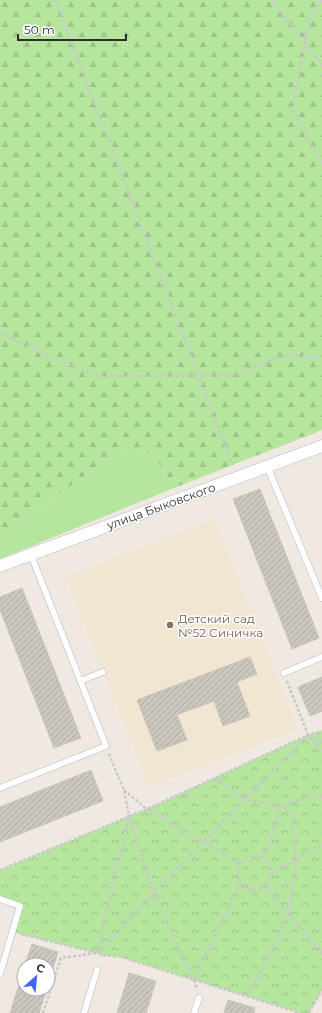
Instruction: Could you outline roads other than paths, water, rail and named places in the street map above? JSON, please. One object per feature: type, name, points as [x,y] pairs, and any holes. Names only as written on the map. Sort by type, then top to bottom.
[{"type":"street","name":"улица Быковского","points":[[0,566],[322,446]]},
{"type":"lane","points":[[267,466],[322,598]]},
{"type":"lane","points":[[0,788],[106,746],[31,555]]},
{"type":"lane","points":[[284,672],[322,657]]},
{"type":"lane","points":[[80,681],[103,672]]},
{"type":"lane","points":[[0,899],[20,906],[0,974]]},
{"type":"lane","points":[[84,1013],[97,970]]},
{"type":"lane","points":[[194,1013],[199,998]]},
{"type":"place","name":"Детский сад №52 Синичка","points":[[170,625]]}]
